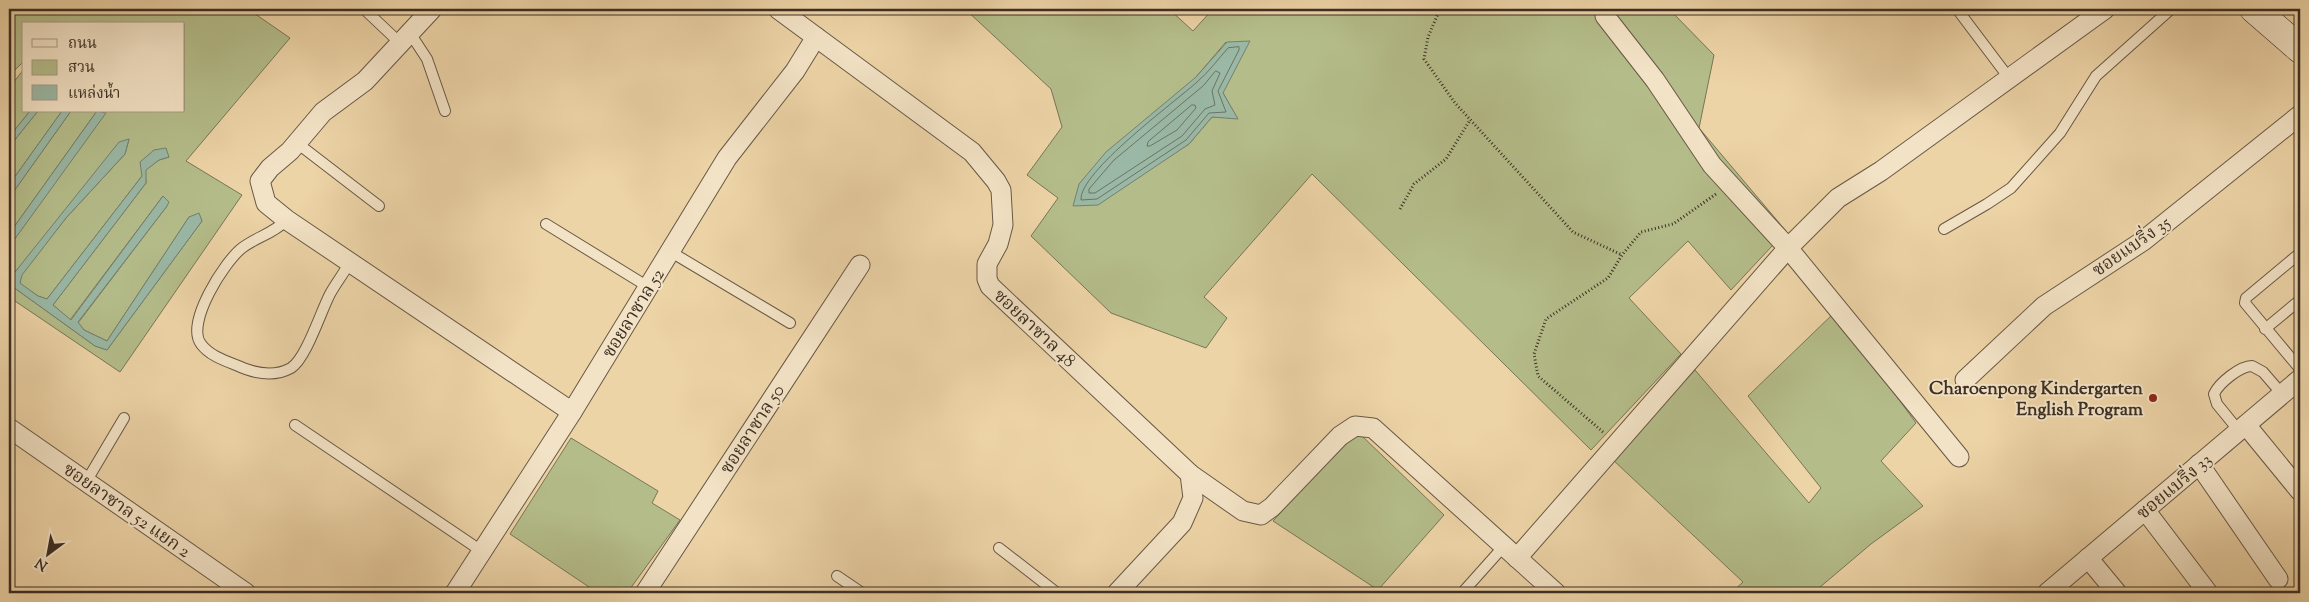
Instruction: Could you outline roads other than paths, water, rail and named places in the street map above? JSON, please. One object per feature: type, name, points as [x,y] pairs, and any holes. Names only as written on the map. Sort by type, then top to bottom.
[{"type":"main road","points":[[2254,9],[2300,49]]},
{"type":"main road","points":[[2278,9],[2300,33]]},
{"type":"street","points":[[432,9],[365,81],[323,112],[297,143],[270,168],[260,181],[266,203],[287,220],[572,412]]},
{"type":"street","name":"ซอยลาซาล 48","points":[[778,9],[972,152],[996,181],[1000,190],[1003,225],[998,244],[987,264],[987,279],[990,286],[1190,474],[1243,511],[1261,515],[1272,507],[1340,436],[1355,426],[1374,428],[1511,552]]},
{"type":"street","points":[[1556,593],[1511,552],[1617,444],[1788,248],[1838,198],[1881,171],[2105,9]]},
{"type":"street","points":[[1605,16],[1655,80],[1712,165],[1788,248],[1959,457]]},
{"type":"street","name":"ซอยลาซาล 52","points":[[455,593],[483,552],[650,288],[727,158],[795,71],[816,37]]},
{"type":"street","name":"ซอยแบริ่ง 35","points":[[1965,380],[2044,306],[2143,240],[2300,115]]},
{"type":"street","name":"ซอยลาซาล 50","points":[[645,593],[860,265]]},
{"type":"street","name":"ซอยแบริ่ง 33","points":[[2047,593],[2296,384]]},
{"type":"street","name":"ซอยลาซาล 52 แยก 2","points":[[9,428],[246,593]]},
{"type":"street","points":[[2243,428],[2300,491]]},
{"type":"street","points":[[2199,464],[2278,579]]},
{"type":"street","points":[[1116,593],[1182,523],[1193,498],[1190,474]]},
{"type":"street","points":[[2145,510],[2208,593]]},
{"type":"street","points":[[2088,558],[2117,593]]},
{"type":"lane","points":[[364,9],[405,38],[427,59],[444,111]]},
{"type":"lane","points":[[1957,9],[2009,78]]},
{"type":"lane","points":[[1944,228],[1987,204],[2010,188],[2060,133],[2096,76],[2171,9]]},
{"type":"lane","points":[[297,143],[379,206]]},
{"type":"lane","points":[[287,220],[275,231],[242,248],[231,259],[199,312],[197,331],[200,343],[216,357],[253,373],[274,374],[292,368],[300,358],[329,296],[350,262]]},
{"type":"lane","points":[[546,224],[650,288]]},
{"type":"lane","points":[[671,252],[790,323]]},
{"type":"lane","points":[[2296,384],[2265,329],[2246,307],[2245,301],[2300,253]]},
{"type":"lane","points":[[2265,329],[2300,300]]},
{"type":"lane","points":[[2243,428],[2217,404],[2214,394],[2217,388],[2244,367],[2252,366],[2296,384]]},
{"type":"lane","points":[[86,482],[124,418]]},
{"type":"lane","points":[[295,425],[483,552]]},
{"type":"lane","points":[[999,548],[1057,593]]},
{"type":"lane","points":[[1462,593],[1511,552]]},
{"type":"lane","points":[[837,576],[862,593]]},
{"type":"water","points":[[1250,41],[1223,93],[1238,119],[1212,117],[1189,144],[1098,205],[1073,206],[1079,184],[1106,152],[1196,77],[1227,42]]},
{"type":"water","points":[[29,112],[37,112],[9,147],[9,137]]},
{"type":"water","points":[[61,112],[70,112],[9,198],[9,185]]},
{"type":"water","points":[[96,112],[106,113],[9,247],[9,234]]},
{"type":"water","points":[[129,139],[125,154],[66,218],[22,275],[20,283],[38,296],[47,299],[142,176],[140,162],[154,150],[166,148],[169,157],[159,160],[146,170],[146,183],[53,305],[71,320],[163,196],[169,202],[167,206],[78,322],[84,330],[107,341],[189,217],[199,213],[202,221],[107,350],[95,346],[9,284],[9,275],[15,272],[119,142]]},
{"type":"place","name":"Charoenpong Kindergarten English Program","points":[[2153,398]]}]
